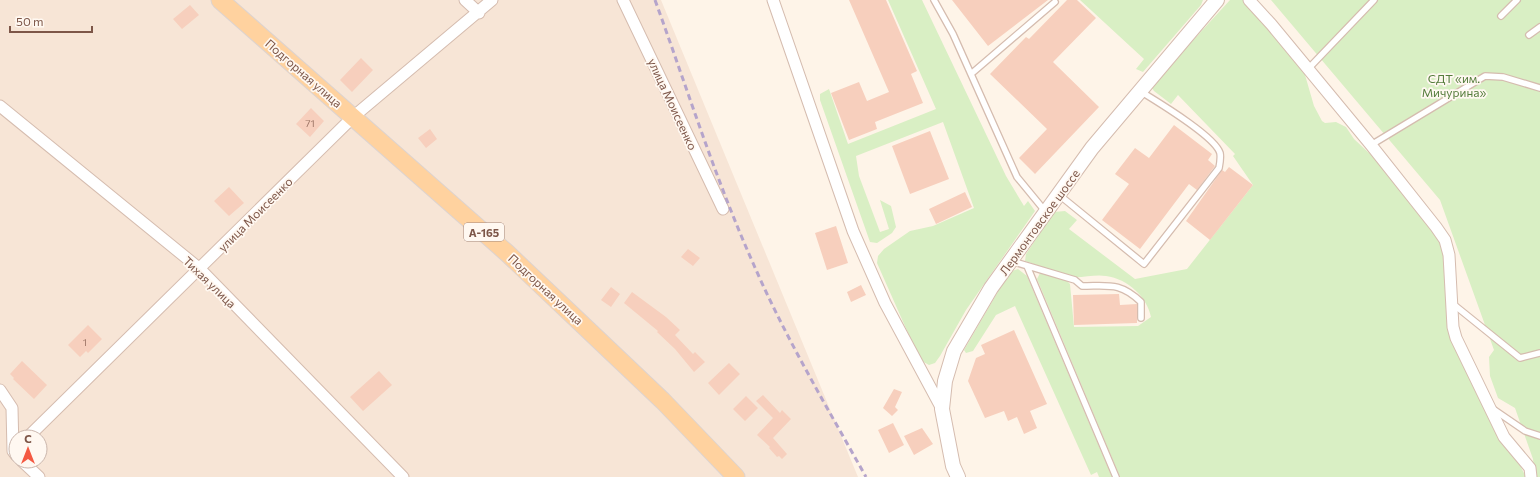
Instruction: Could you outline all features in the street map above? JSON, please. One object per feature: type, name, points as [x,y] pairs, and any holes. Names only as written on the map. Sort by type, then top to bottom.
[{"type":"main road","name":"Подгорная улица","points":[[220,0],[507,253],[663,401],[736,477]]},
{"type":"street","points":[[465,0],[479,13]]},
{"type":"street","name":"улица Моисеенко","points":[[36,429],[353,117],[479,13],[492,0]]},
{"type":"street","name":"улица Моисеенко","points":[[623,0],[722,209]]},
{"type":"street","points":[[773,0],[853,231],[885,303],[942,409]]},
{"type":"street","name":"Лермонтовское шоссе","points":[[958,477],[953,466],[942,409],[945,381],[954,351],[991,288],[1092,148],[1217,0]]},
{"type":"street","points":[[1249,0],[1271,24],[1371,145],[1436,227],[1444,240],[1449,255],[1453,304],[1453,327],[1456,338],[1504,437],[1530,468],[1531,477]]},
{"type":"street","name":"Тихая улица","points":[[0,106],[200,269],[403,477]]},
{"type":"street","points":[[0,390],[12,408],[13,429]]},
{"type":"street","points":[[30,469],[39,477]]},
{"type":"lane","points":[[934,0],[953,34],[1017,177],[1046,212]]},
{"type":"lane","points":[[1308,69],[1374,0]]},
{"type":"lane","points":[[1501,16],[1517,0]]},
{"type":"lane","points":[[971,74],[1054,2]]},
{"type":"lane","points":[[1529,35],[1540,27]]},
{"type":"lane","points":[[1371,145],[1485,76],[1503,77],[1540,88]]},
{"type":"lane","points":[[1058,194],[1144,264],[1219,168],[1220,153],[1214,143],[1167,108],[1140,91]]},
{"type":"lane","points":[[1010,261],[1075,280],[1082,286],[1117,286],[1141,302],[1142,318]]},
{"type":"lane","points":[[1027,266],[1116,477]]},
{"type":"lane","points":[[1453,304],[1520,358],[1540,353]]},
{"type":"lane","points":[[1490,407],[1525,431],[1540,436]]},
{"type":"shaded area","points":[[0,0],[661,0],[858,477],[0,477]]},
{"type":"green space","points":[[888,0],[922,0],[1006,176],[1024,206],[1028,201],[1035,211],[966,310],[940,356],[935,363],[929,365],[920,360],[877,263],[878,256],[884,249],[910,231],[933,226],[974,208],[943,122],[856,156],[859,176],[880,232],[889,229],[880,200],[891,206],[896,227],[892,233],[877,243],[870,242],[820,100],[820,94],[829,89],[848,144],[936,109]]},
{"type":"green space","points":[[1080,0],[1203,0],[1201,5],[1143,72],[1136,69],[1144,59]]},
{"type":"green space","points":[[1230,0],[1246,0],[1303,68],[1314,106],[1322,121],[1325,123],[1336,122],[1346,127],[1354,139],[1383,166],[1442,242],[1446,256],[1449,329],[1526,477],[1120,477],[1037,279],[1040,273],[1065,279],[1070,284],[1074,327],[1138,326],[1151,317],[1149,310],[1141,296],[1122,281],[1102,276],[1076,277],[1061,275],[1025,261],[1026,254],[1054,212],[1065,211],[1077,220],[1069,229],[1135,279],[1187,269],[1253,185],[1233,156],[1235,154],[1178,95],[1171,104],[1152,88],[1153,84]]},
{"type":"green space","name":"СДТ «им. Мичурина»","points":[[1271,0],[1540,0],[1540,477],[1535,477],[1533,459],[1515,408],[1498,398],[1490,376],[1489,357],[1494,350],[1440,200]]},
{"type":"green space","points":[[1018,269],[1027,276],[1112,477],[1099,477],[1097,472],[1091,475],[1015,306],[996,315],[973,351],[966,353],[964,350],[1007,276],[1012,271]]},
{"type":"building","points":[[849,0],[886,0],[917,71],[911,74],[923,103],[875,122],[877,129],[849,140],[831,93],[859,82],[867,101],[889,92]]},
{"type":"building","points":[[952,0],[1048,0],[988,46]]},
{"type":"building","points":[[1067,0],[1077,0],[1096,18],[1053,62],[1099,107],[1035,174],[1019,158],[1047,129],[990,74],[1026,37],[1029,39]]},
{"type":"building","points":[[190,5],[199,15],[182,29],[173,19]]},
{"type":"building","points":[[361,58],[373,70],[352,92],[340,80]]},
{"type":"building","points":[[311,108],[324,121],[310,137],[296,124]]},
{"type":"building","points":[[1174,125],[1212,154],[1208,160],[1215,166],[1197,190],[1189,184],[1140,249],[1102,220],[1129,184],[1115,174],[1135,148],[1149,158]]},
{"type":"building","points":[[430,129],[437,139],[426,148],[418,138]]},
{"type":"building","points":[[930,131],[949,179],[910,194],[892,146]]},
{"type":"building","points":[[1229,167],[1253,185],[1210,240],[1186,221],[1222,170],[1225,172]]},
{"type":"building","points":[[229,187],[244,203],[229,216],[214,201]]},
{"type":"building","points":[[965,192],[972,207],[936,224],[929,209]]},
{"type":"building","points":[[836,226],[848,263],[827,270],[815,233]]},
{"type":"building","points":[[688,249],[700,258],[693,266],[681,257]]},
{"type":"building","points":[[861,285],[866,295],[851,302],[847,292]]},
{"type":"building","points":[[611,287],[620,294],[611,307],[601,300]]},
{"type":"building","points":[[632,292],[666,317],[680,330],[675,335],[693,354],[695,352],[705,362],[694,372],[675,349],[657,332],[658,331],[624,303]]},
{"type":"building","points":[[1119,294],[1120,305],[1137,304],[1137,323],[1074,325],[1073,295]]},
{"type":"building","points":[[88,325],[102,339],[88,353],[86,351],[80,357],[68,345]]},
{"type":"building","points":[[1014,330],[1047,404],[1030,411],[1037,428],[1024,434],[1017,417],[1008,421],[1004,411],[985,418],[968,381],[976,358],[985,354],[981,345]]},
{"type":"building","points":[[22,361],[47,385],[34,399],[13,379],[14,378],[10,374]]},
{"type":"building","points":[[729,363],[740,374],[719,395],[708,383]]},
{"type":"building","points":[[379,371],[392,385],[363,411],[350,397]]},
{"type":"building","points":[[894,389],[902,392],[895,407],[898,410],[892,416],[883,408]]},
{"type":"building","points":[[763,395],[780,413],[782,410],[791,419],[773,438],[787,454],[782,459],[779,456],[777,457],[769,448],[770,447],[757,435],[773,418],[756,401]]},
{"type":"building","points":[[746,396],[758,408],[745,421],[733,409]]},
{"type":"building","points":[[893,423],[904,445],[889,453],[878,430]]},
{"type":"building","points":[[922,428],[933,444],[914,455],[904,436]]},
{"type":"railway","points":[[655,0],[726,198],[765,291],[866,477]]}]
